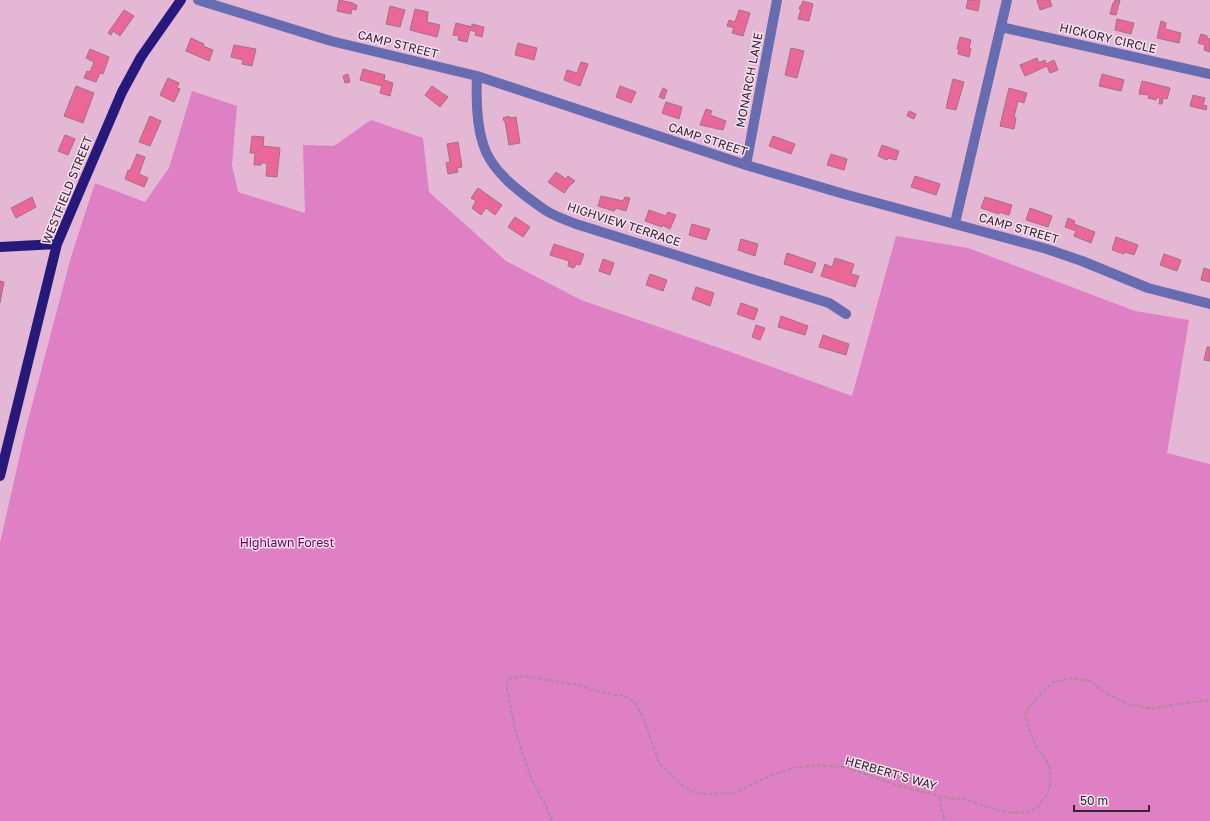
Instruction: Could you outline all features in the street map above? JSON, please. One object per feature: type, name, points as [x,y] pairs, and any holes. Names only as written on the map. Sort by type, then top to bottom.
[{"type":"main road","name":"WESTFIELD STREET","points":[[0,476],[57,244],[122,92],[141,57],[181,0]]},
{"type":"main road","points":[[0,248],[57,244]]},
{"type":"street","name":"CAMP STREET","points":[[198,0],[331,41],[477,76],[746,165],[844,194],[1047,249],[1082,261],[1148,288],[1210,304]]},
{"type":"street","name":"MONARCH LANE","points":[[746,165],[777,0]]},
{"type":"street","points":[[955,223],[1006,0]]},
{"type":"street","name":"HICKORY CIRCLE","points":[[1001,27],[1210,74]]},
{"type":"street","name":"HIGHVIEW TERRACE","points":[[477,76],[476,97],[483,144],[494,166],[511,184],[546,211],[576,224],[829,303],[846,314]]},
{"type":"path","name":"HERBERT'S WAY","points":[[552,821],[547,808],[531,778],[516,733],[507,690],[507,681],[511,678],[527,676],[581,685],[591,690],[615,695],[624,695],[635,703],[643,716],[659,763],[684,787],[695,793],[734,793],[763,778],[792,768],[817,765],[844,767],[906,788],[954,799],[961,798],[1007,812],[1020,813],[1033,810],[1049,791],[1050,776],[1047,761],[1039,751],[1029,731],[1025,714],[1032,703],[1052,682],[1072,678],[1090,681],[1106,693],[1128,704],[1153,709],[1210,700]]},
{"type":"path","points":[[940,796],[944,821]]},
{"type":"green space","name":"Highlawn Forest","points":[[192,91],[237,106],[232,165],[238,192],[305,213],[303,145],[334,146],[371,120],[423,138],[429,192],[506,261],[581,300],[852,396],[896,236],[968,248],[1135,311],[1189,320],[1167,453],[1210,464],[1210,821],[0,821],[0,543],[26,428],[71,257],[95,183],[145,202],[169,168]]},
{"type":"building","points":[[339,0],[357,5],[356,10],[352,9],[351,14],[337,11]]},
{"type":"building","points":[[968,0],[980,0],[978,11],[966,8]]},
{"type":"building","points":[[1037,0],[1050,0],[1052,6],[1040,10]]},
{"type":"building","points":[[1115,0],[1120,0],[1116,15],[1110,14]]},
{"type":"building","points":[[803,1],[813,4],[809,21],[798,19],[801,9],[799,9]]},
{"type":"building","points":[[390,6],[405,10],[400,27],[386,24]]},
{"type":"building","points":[[415,9],[428,12],[427,22],[440,25],[437,37],[410,30]]},
{"type":"building","points":[[124,10],[134,16],[120,36],[113,31],[111,35],[108,33]]},
{"type":"building","points":[[739,10],[750,13],[743,36],[732,33],[734,28],[727,26],[729,20],[735,22]]},
{"type":"building","points":[[1117,19],[1134,23],[1131,34],[1115,30]]},
{"type":"building","points":[[1161,21],[1166,23],[1165,29],[1181,33],[1179,43],[1157,38]]},
{"type":"building","points":[[456,23],[472,27],[472,24],[484,27],[482,37],[475,35],[476,32],[470,30],[467,42],[458,40],[459,36],[453,35]]},
{"type":"building","points":[[1201,34],[1210,39],[1210,52],[1204,50],[1205,45],[1198,43]]},
{"type":"building","points":[[960,37],[971,40],[969,57],[958,54],[959,49],[957,49]]},
{"type":"building","points":[[191,38],[204,44],[203,46],[213,50],[209,61],[186,51]]},
{"type":"building","points":[[518,43],[537,48],[534,60],[515,55]]},
{"type":"building","points":[[234,45],[256,49],[252,66],[242,64],[243,60],[231,57]]},
{"type":"building","points":[[791,48],[804,51],[797,78],[785,75]]},
{"type":"building","points":[[90,49],[109,57],[103,74],[100,73],[96,82],[84,78],[87,71],[90,72],[94,62],[86,58]]},
{"type":"building","points":[[1037,58],[1039,63],[1045,60],[1046,64],[1054,60],[1058,70],[1050,73],[1047,66],[1025,76],[1020,65]]},
{"type":"building","points":[[581,62],[588,64],[580,86],[564,80],[567,70],[577,73]]},
{"type":"building","points":[[363,69],[385,75],[384,80],[393,83],[390,96],[380,93],[382,86],[360,80]]},
{"type":"building","points":[[348,74],[350,82],[345,83],[343,76]]},
{"type":"building","points":[[1102,74],[1124,80],[1121,91],[1099,86]]},
{"type":"building","points":[[168,78],[179,83],[177,88],[180,89],[174,102],[160,95]]},
{"type":"building","points":[[953,79],[964,82],[956,110],[946,108]]},
{"type":"building","points":[[1142,81],[1170,88],[1167,99],[1163,98],[1162,104],[1159,104],[1160,98],[1157,97],[1156,100],[1148,98],[1149,95],[1139,94]]},
{"type":"building","points":[[76,86],[94,93],[83,123],[64,116]]},
{"type":"building","points":[[432,86],[448,97],[440,107],[425,95]]},
{"type":"building","points":[[620,86],[636,92],[631,103],[616,97]]},
{"type":"building","points":[[663,88],[667,90],[664,99],[659,97]]},
{"type":"building","points":[[1009,88],[1027,93],[1024,103],[1018,101],[1014,117],[1016,118],[1014,129],[1000,126]]},
{"type":"building","points":[[1193,95],[1205,98],[1203,105],[1207,106],[1206,110],[1190,106]]},
{"type":"building","points":[[666,102],[682,107],[679,119],[662,113]]},
{"type":"building","points":[[706,109],[712,111],[710,115],[726,121],[723,130],[700,125]]},
{"type":"building","points":[[909,111],[916,114],[914,119],[907,116]]},
{"type":"building","points":[[150,116],[161,121],[150,146],[139,142]]},
{"type":"building","points":[[509,116],[509,118],[516,117],[520,143],[509,145],[505,121],[503,118]]},
{"type":"building","points":[[65,135],[75,139],[68,155],[58,151]]},
{"type":"building","points":[[252,136],[264,137],[263,146],[280,148],[277,177],[266,176],[267,163],[254,165],[255,153],[250,153]]},
{"type":"building","points":[[773,136],[795,144],[791,154],[769,146]]},
{"type":"building","points":[[458,142],[462,167],[457,168],[458,172],[448,174],[446,163],[450,162],[447,144]]},
{"type":"building","points":[[882,145],[899,151],[896,160],[888,158],[887,160],[878,156]]},
{"type":"building","points":[[137,154],[145,157],[139,174],[148,178],[144,187],[125,179]]},
{"type":"building","points":[[831,154],[847,159],[844,170],[827,165]]},
{"type":"building","points":[[556,172],[566,179],[568,176],[575,181],[564,193],[548,182]]},
{"type":"building","points":[[915,176],[940,184],[936,195],[911,187]]},
{"type":"building","points":[[478,188],[502,205],[495,215],[486,208],[481,215],[472,208],[476,201],[471,198]]},
{"type":"building","points":[[601,196],[623,201],[625,197],[630,198],[626,211],[616,208],[614,211],[598,206]]},
{"type":"building","points":[[32,197],[36,207],[16,218],[11,208]]},
{"type":"building","points":[[985,197],[1012,205],[1009,215],[999,212],[999,214],[981,208]]},
{"type":"building","points":[[1030,208],[1052,216],[1048,227],[1026,220]]},
{"type":"building","points":[[649,210],[666,216],[668,212],[676,215],[670,229],[662,225],[662,227],[645,221]]},
{"type":"building","points":[[515,217],[530,227],[523,237],[508,227]]},
{"type":"building","points":[[1068,218],[1075,221],[1074,224],[1095,232],[1091,243],[1074,236],[1076,231],[1065,227]]},
{"type":"building","points":[[692,224],[710,229],[706,240],[689,235]]},
{"type":"building","points":[[1116,237],[1138,245],[1134,255],[1125,252],[1124,254],[1112,250]]},
{"type":"building","points":[[741,239],[758,244],[755,256],[738,250]]},
{"type":"building","points":[[554,244],[584,254],[580,265],[576,264],[574,268],[568,266],[569,261],[550,255]]},
{"type":"building","points":[[787,253],[816,263],[812,273],[784,264]]},
{"type":"building","points":[[1164,254],[1181,260],[1177,271],[1160,265]]},
{"type":"building","points":[[835,258],[854,264],[851,274],[859,276],[855,287],[821,276],[825,264],[832,267]]},
{"type":"building","points":[[603,259],[614,263],[610,275],[599,271]]},
{"type":"building","points":[[1204,268],[1210,270],[1210,282],[1201,280]]},
{"type":"building","points":[[650,274],[667,280],[663,291],[646,285]]},
{"type":"building","points":[[0,281],[4,282],[0,303]]},
{"type":"building","points":[[696,287],[714,293],[710,306],[692,299]]},
{"type":"building","points":[[741,303],[758,309],[754,320],[737,314]]},
{"type":"building","points":[[781,316],[808,326],[805,335],[778,327]]},
{"type":"building","points":[[756,325],[765,328],[760,340],[752,337]]},
{"type":"building","points":[[823,335],[849,344],[846,355],[819,347]]},
{"type":"building","points":[[1207,347],[1210,347],[1210,361],[1204,360]]}]
